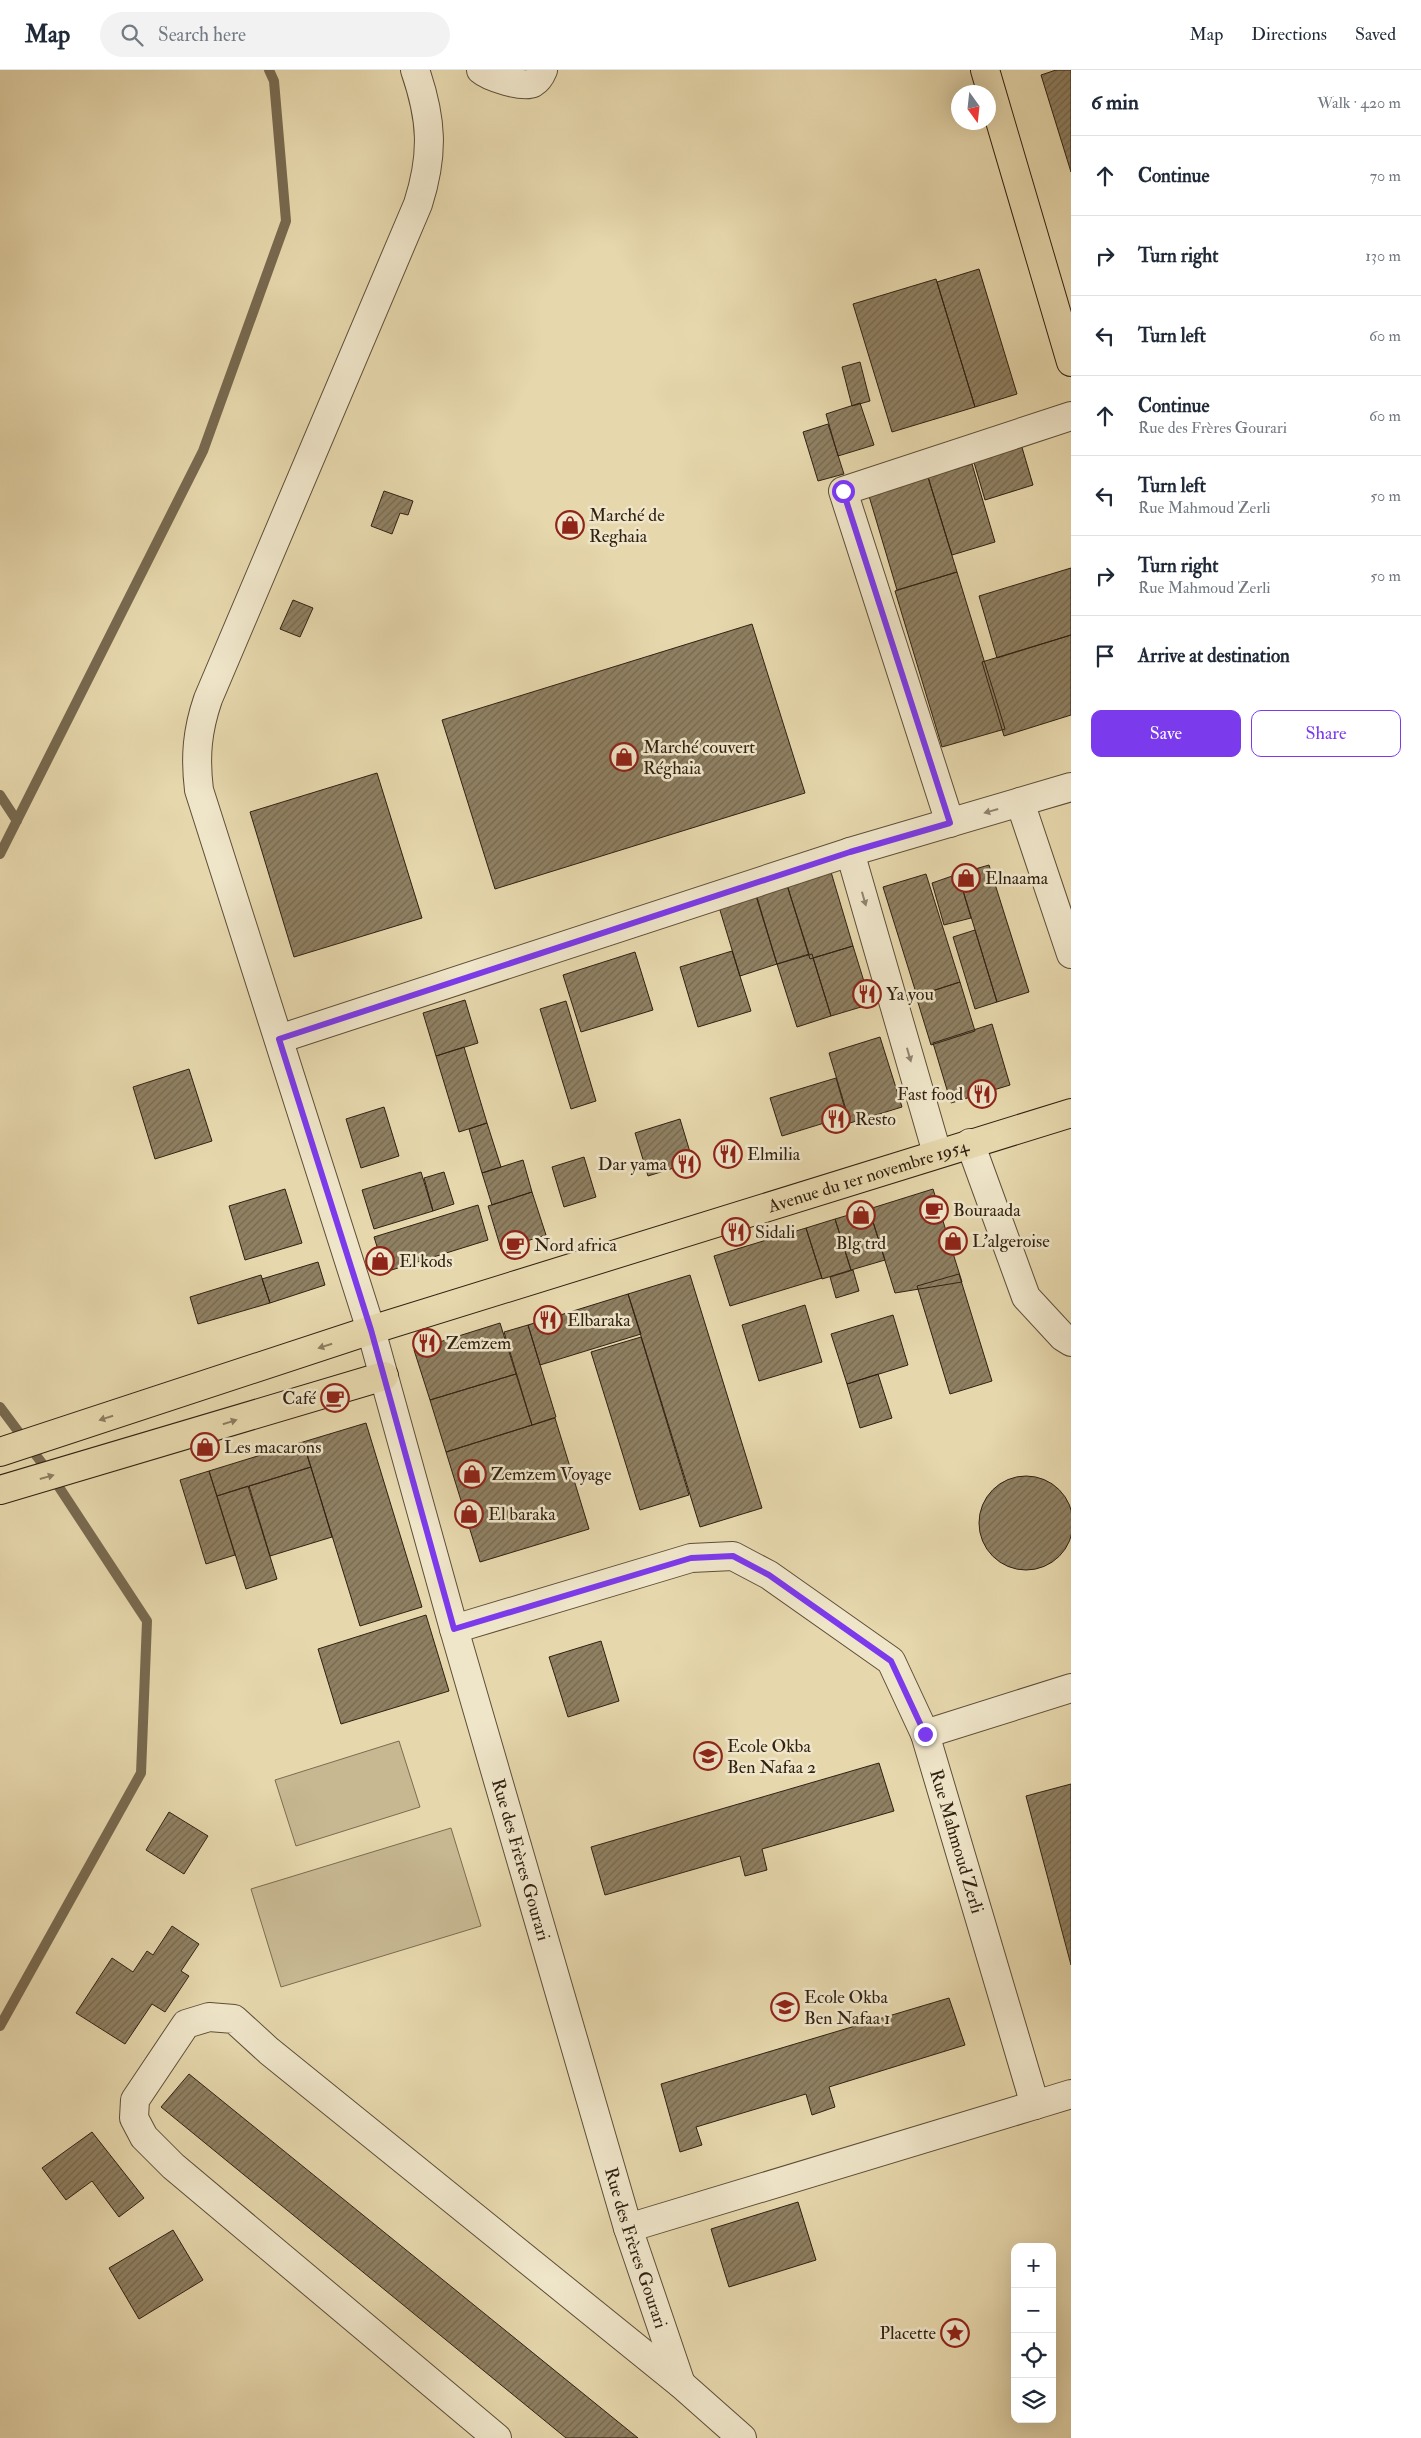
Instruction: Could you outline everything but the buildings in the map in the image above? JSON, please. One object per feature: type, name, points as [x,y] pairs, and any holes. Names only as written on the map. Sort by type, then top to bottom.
[{"type":"main road","points":[[985,70],[1071,362]]},
{"type":"main road","name":"Avenue du 1er novembre 1954","points":[[0,1452],[371,1330],[1071,1113]]},
{"type":"main road","points":[[0,1490],[167,1442],[384,1376]]},
{"type":"street","name":"Rue des Frères Gourari","points":[[415,70],[426,100],[430,126],[428,170],[418,204],[208,699],[200,722],[196,744],[196,767],[200,790],[371,1330],[454,1629],[628,2228],[681,2384]]},
{"type":"street","points":[[481,70],[488,76],[527,85],[535,82],[542,70]]},
{"type":"street","points":[[950,823],[843,491],[1071,416]]},
{"type":"street","points":[[279,1039],[850,852],[1071,787]]},
{"type":"street","points":[[1020,802],[1071,954]]},
{"type":"street","points":[[850,852],[937,1154]]},
{"type":"street","points":[[970,1144],[1026,1297],[1063,1337],[1071,1342]]},
{"type":"street","name":"Rue Mahmoud Zerli","points":[[454,1629],[691,1558],[733,1556],[769,1575],[891,1661],[925,1734],[1036,2105]]},
{"type":"street","points":[[925,1734],[1071,1688]]},
{"type":"street","points":[[497,2438],[173,2166],[144,2138],[134,2118],[135,2100],[186,2024],[209,2016],[234,2019],[269,2051],[681,2384],[742,2438]]},
{"type":"street","points":[[628,2228],[1071,2094]]},
{"type":"shaded area","points":[[399,1741],[420,1807],[296,1846],[275,1780]]},
{"type":"shaded area","points":[[451,1828],[481,1926],[281,1987],[251,1889]]},
{"type":"waterway","points":[[0,854],[203,451],[286,221],[274,81],[269,70]]},
{"type":"waterway","points":[[0,795],[17,821]]},
{"type":"waterway","points":[[0,1407],[53,1478],[147,1621],[141,1773],[0,2026]]},
{"type":"place","name":"Marché de Reghaia","points":[[570,525]]},
{"type":"place","name":"Marché couvert Réghaia","points":[[624,757]]},
{"type":"place","name":"Elnaama","points":[[966,878]]},
{"type":"place","name":"Ya you","points":[[867,994]]},
{"type":"place","name":"Fast food","points":[[982,1094]]},
{"type":"place","name":"Resto","points":[[836,1119]]},
{"type":"place","name":"Elmilia","points":[[728,1154]]},
{"type":"place","name":"Dar yama","points":[[686,1164]]},
{"type":"place","name":"Bouraada","points":[[934,1210]]},
{"type":"place","name":"Blg trd","points":[[861,1215]]},
{"type":"place","name":"Sidali","points":[[736,1232]]},
{"type":"place","name":"L'algeroise","points":[[953,1241]]},
{"type":"place","name":"Nord africa","points":[[515,1245]]},
{"type":"place","name":"El kods","points":[[380,1261]]},
{"type":"place","name":"Elbaraka","points":[[548,1320]]},
{"type":"place","name":"Zemzem","points":[[427,1343]]},
{"type":"place","name":"Café","points":[[335,1398]]},
{"type":"place","name":"Les macarons","points":[[205,1447]]},
{"type":"place","name":"Zemzem Voyage","points":[[472,1474]]},
{"type":"place","name":"El baraka","points":[[469,1514]]},
{"type":"place","name":"Ecole Okba Ben Nafaa 2","points":[[708,1756]]},
{"type":"place","name":"Ecole Okba Ben Nafaa 1","points":[[785,2007]]},
{"type":"place","name":"Placette","points":[[955,2333]]},
{"type":"route","points":[[843,491],[950,823],[850,852],[279,1039],[371,1330],[454,1629],[691,1558],[733,1556],[769,1575],[891,1661],[925,1734]]}]
